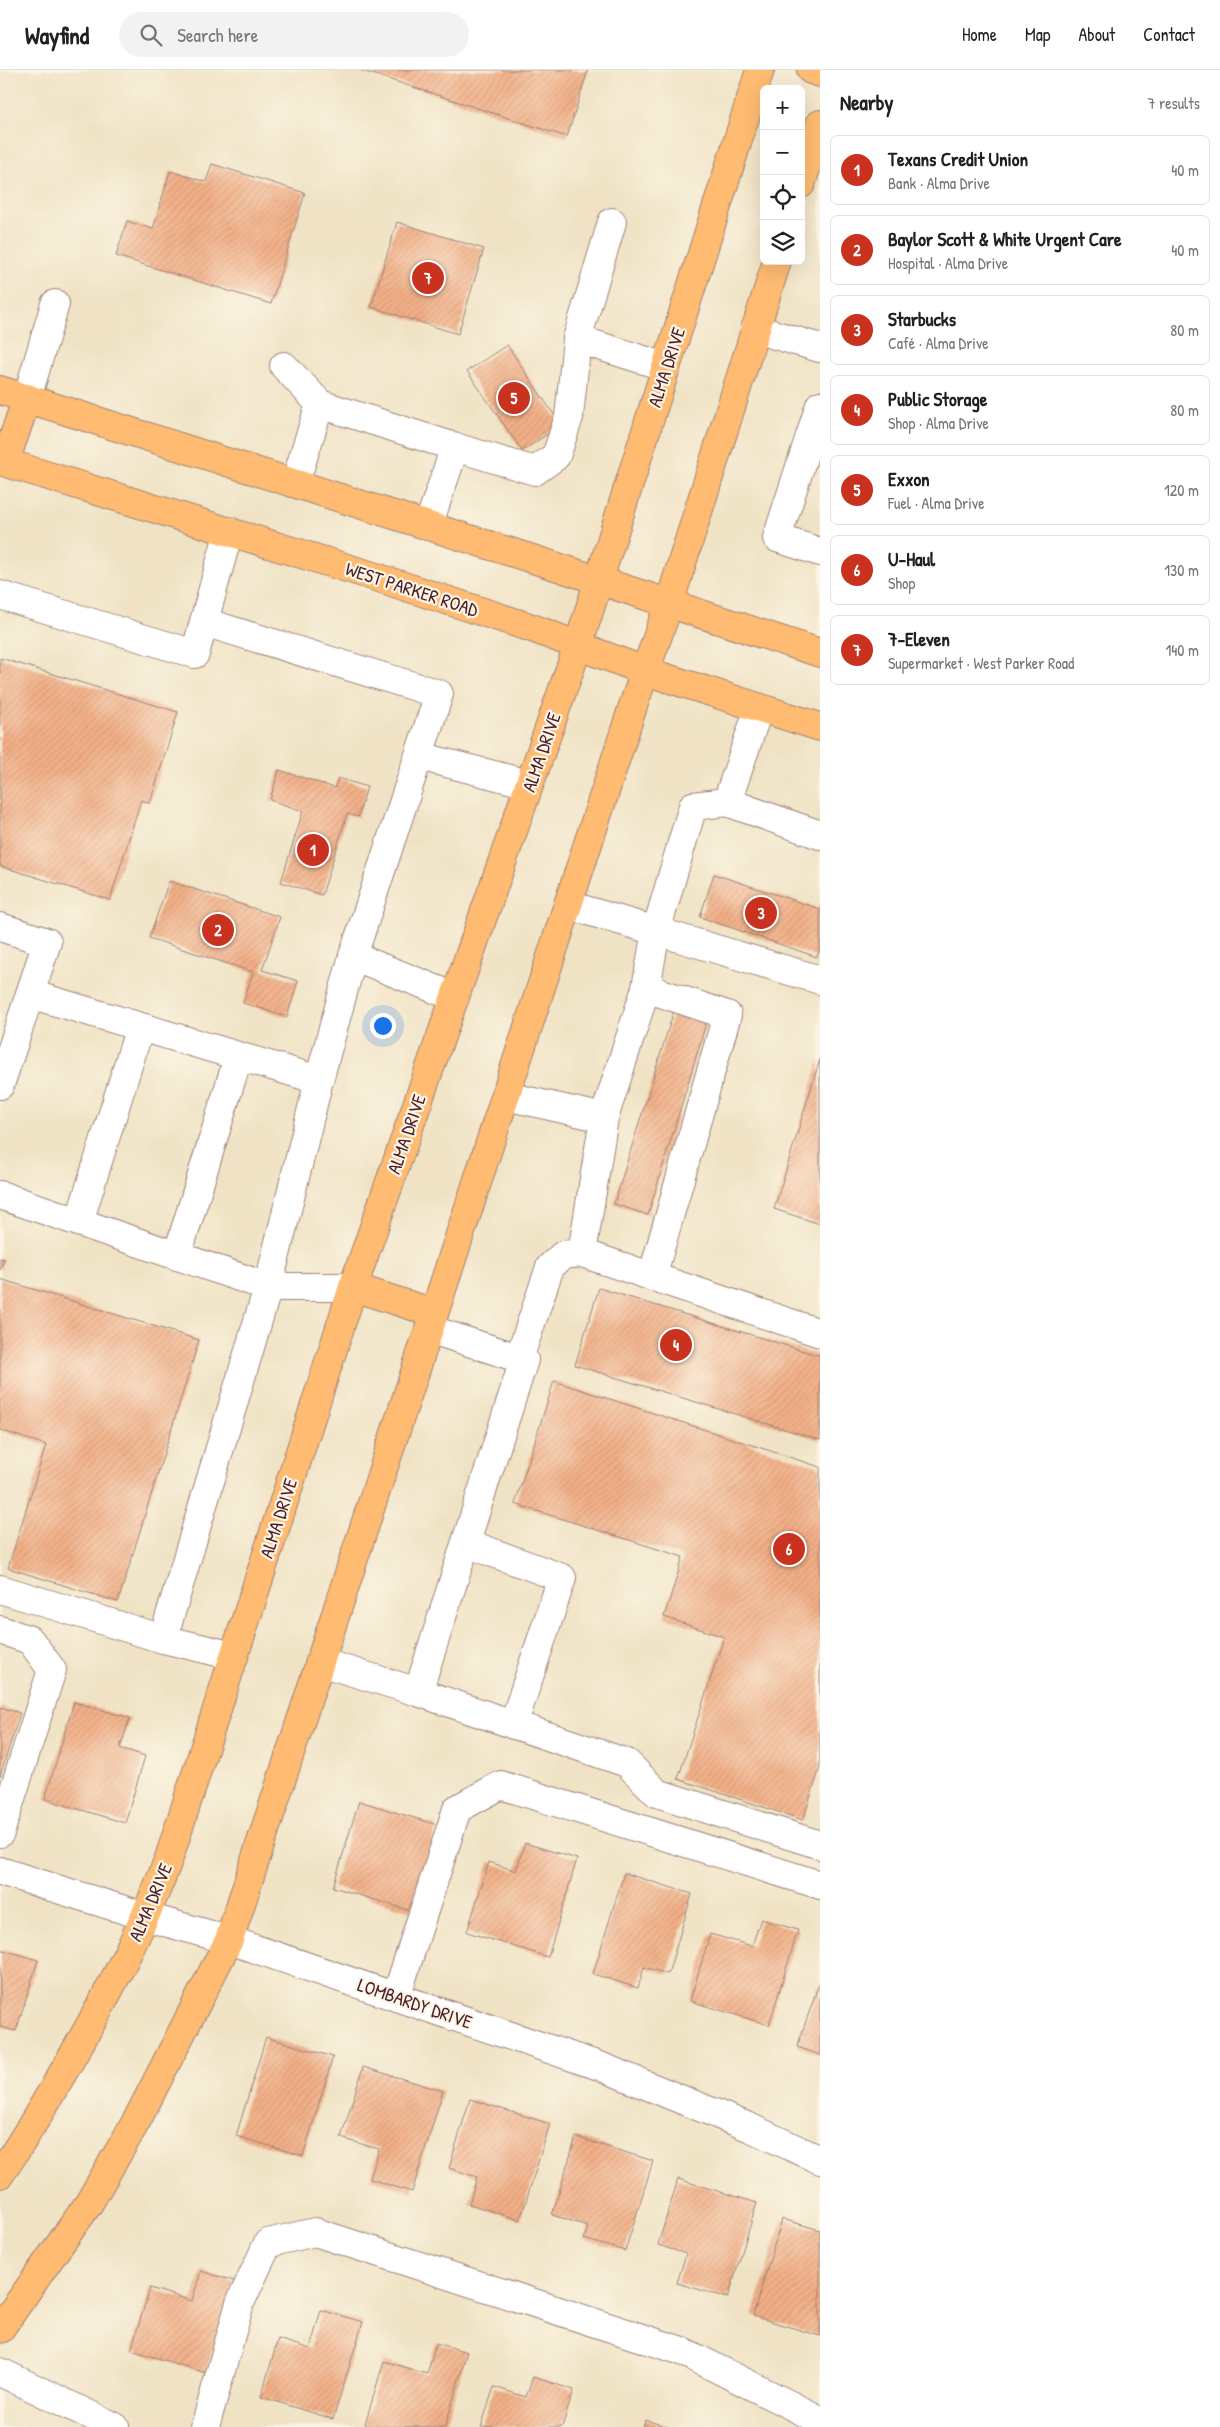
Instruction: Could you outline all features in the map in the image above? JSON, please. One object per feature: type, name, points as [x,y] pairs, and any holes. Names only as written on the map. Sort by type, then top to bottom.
[{"type":"main road","name":"ALMA DRIVE","points":[[0,2174],[24,2140],[106,1998],[146,1917],[169,1858],[353,1287],[578,646],[760,70]]},
{"type":"main road","points":[[812,70],[820,73]]},
{"type":"main road","points":[[804,175],[820,124]]},
{"type":"main road","points":[[0,2329],[43,2272],[90,2202],[137,2120],[229,1940],[668,604],[776,265]]},
{"type":"main road","points":[[0,390],[598,580],[820,653]]},
{"type":"main road","points":[[2,464],[27,398]]},
{"type":"main road","name":"WEST PARKER ROAD","points":[[2,464],[230,531],[504,619],[645,671],[820,727]]},
{"type":"main road","points":[[353,1287],[431,1321]]},
{"type":"street","points":[[284,366],[320,404],[535,471],[556,456],[570,417],[577,339],[612,222]]},
{"type":"street","points":[[27,398],[56,304]]},
{"type":"street","points":[[755,329],[820,348]]},
{"type":"street","points":[[577,339],[666,367]]},
{"type":"street","points":[[295,484],[320,404]]},
{"type":"street","points":[[820,405],[777,538],[820,552]]},
{"type":"street","points":[[428,526],[455,447]]},
{"type":"street","points":[[0,595],[195,654],[230,531]]},
{"type":"street","points":[[162,1639],[268,1287],[319,1080],[353,956],[439,694],[204,622]]},
{"type":"street","points":[[727,802],[759,708]]},
{"type":"street","points":[[419,756],[529,784]]},
{"type":"street","points":[[582,1253],[604,1118],[646,988],[656,931],[693,806],[727,802],[820,835]]},
{"type":"street","points":[[568,905],[820,980]]},
{"type":"street","points":[[0,927],[47,942],[0,1085]]},
{"type":"street","points":[[353,956],[455,996]]},
{"type":"street","points":[[646,988],[727,1015],[652,1277]]},
{"type":"street","points":[[30,994],[238,1058],[319,1080]]},
{"type":"street","points":[[79,1222],[140,1027]]},
{"type":"street","points":[[176,1256],[238,1058]]},
{"type":"street","points":[[506,1096],[604,1118]]},
{"type":"street","points":[[0,1195],[268,1287],[353,1287]]},
{"type":"street","points":[[519,1359],[550,1267],[563,1255],[582,1253],[820,1333]]},
{"type":"street","points":[[418,1692],[524,1360],[431,1321]]},
{"type":"street","points":[[466,1543],[562,1578],[512,1725]]},
{"type":"street","points":[[0,1589],[162,1639],[234,1656]]},
{"type":"street","points":[[0,1630],[30,1640],[52,1670],[0,1833]]},
{"type":"street","points":[[320,1662],[418,1692],[627,1763],[657,1793],[820,1845]]},
{"type":"street","points":[[396,1997],[457,1809],[501,1785],[820,1885]]},
{"type":"street","name":"LOMBARDY DRIVE","points":[[0,1871],[146,1917],[229,1940],[602,2067],[751,2128],[820,2160]]},
{"type":"street","points":[[205,2427],[240,2303],[268,2243],[315,2232],[682,2351],[820,2420]]},
{"type":"street","points":[[0,2372],[115,2427]]},
{"type":"building","points":[[360,70],[588,70],[567,137]]},
{"type":"building","points":[[212,164],[305,193],[271,304],[116,256],[127,221],[153,229],[170,171],[206,182]]},
{"type":"building","points":[[397,222],[484,249],[458,334],[371,307]]},
{"type":"building","points":[[507,345],[561,425],[522,451],[467,371]]},
{"type":"building","points":[[0,658],[178,712],[150,803],[141,800],[110,900],[0,866]]},
{"type":"building","points":[[279,770],[335,788],[338,778],[367,787],[358,817],[347,814],[322,895],[281,882],[303,811],[270,800]]},
{"type":"building","points":[[714,874],[820,909],[820,947],[817,957],[700,917]]},
{"type":"building","points":[[169,881],[280,917],[262,970],[298,981],[287,1017],[243,1003],[253,972],[149,938]]},
{"type":"building","points":[[675,1007],[708,1017],[648,1215],[614,1204]]},
{"type":"building","points":[[820,1059],[820,1224],[774,1209]]},
{"type":"building","points":[[0,1258],[4,1259],[0,1270]]},
{"type":"building","points":[[0,1279],[199,1340],[118,1602],[8,1568],[46,1445],[0,1430]]},
{"type":"building","points":[[599,1288],[820,1356],[820,1440],[575,1365]]},
{"type":"building","points":[[554,1381],[820,1467],[820,1767],[803,1820],[678,1779],[724,1637],[664,1617],[683,1557],[515,1504]]},
{"type":"building","points":[[74,1702],[130,1718],[120,1748],[145,1756],[125,1823],[45,1799]]},
{"type":"building","points":[[0,1707],[20,1713],[0,1776]]},
{"type":"building","points":[[359,1801],[437,1825],[411,1911],[333,1887]]},
{"type":"building","points":[[525,1843],[577,1859],[548,1957],[467,1932],[489,1862],[516,1871]]},
{"type":"building","points":[[624,1873],[692,1894],[668,1974],[644,1967],[638,1988],[593,1974]]},
{"type":"building","points":[[761,1919],[798,1930],[769,2025],[690,2001],[710,1934],[752,1946]]},
{"type":"building","points":[[0,1949],[38,1960],[16,2031],[0,2027]]},
{"type":"building","points":[[820,1981],[820,2055],[797,2047]]},
{"type":"building","points":[[266,2037],[333,2057],[303,2156],[236,2136]]},
{"type":"building","points":[[363,2067],[443,2091],[412,2192],[370,2179],[379,2149],[341,2138]]},
{"type":"building","points":[[470,2099],[550,2124],[520,2220],[469,2204],[477,2177],[449,2168]]},
{"type":"building","points":[[576,2137],[653,2161],[625,2251],[584,2239],[588,2226],[552,2215]]},
{"type":"building","points":[[678,2179],[757,2203],[728,2298],[677,2283],[686,2254],[658,2245]]},
{"type":"building","points":[[782,2219],[820,2230],[820,2336],[753,2316]]},
{"type":"building","points":[[201,2271],[234,2281],[206,2373],[131,2350],[150,2288],[192,2301]]},
{"type":"building","points":[[321,2310],[363,2322],[333,2419],[261,2397],[278,2339],[310,2349]]},
{"type":"building","points":[[436,2343],[467,2352],[445,2427],[375,2427],[365,2424],[384,2361],[427,2374]]},
{"type":"building","points":[[533,2377],[574,2390],[562,2427],[481,2427],[494,2387],[526,2397]]},
{"type":"building","points":[[646,2420],[667,2427],[643,2427]]},
{"type":"place","name":"7-Eleven","points":[[428,278]]},
{"type":"place","name":"Exxon","points":[[514,398]]},
{"type":"place","name":"Texans Credit Union","points":[[313,850]]},
{"type":"place","name":"Starbucks","points":[[761,913]]},
{"type":"place","name":"Baylor Scott & White Urgent Care","points":[[218,930]]},
{"type":"place","name":"Public Storage","points":[[676,1345]]},
{"type":"place","name":"U-Haul","points":[[789,1549]]}]
